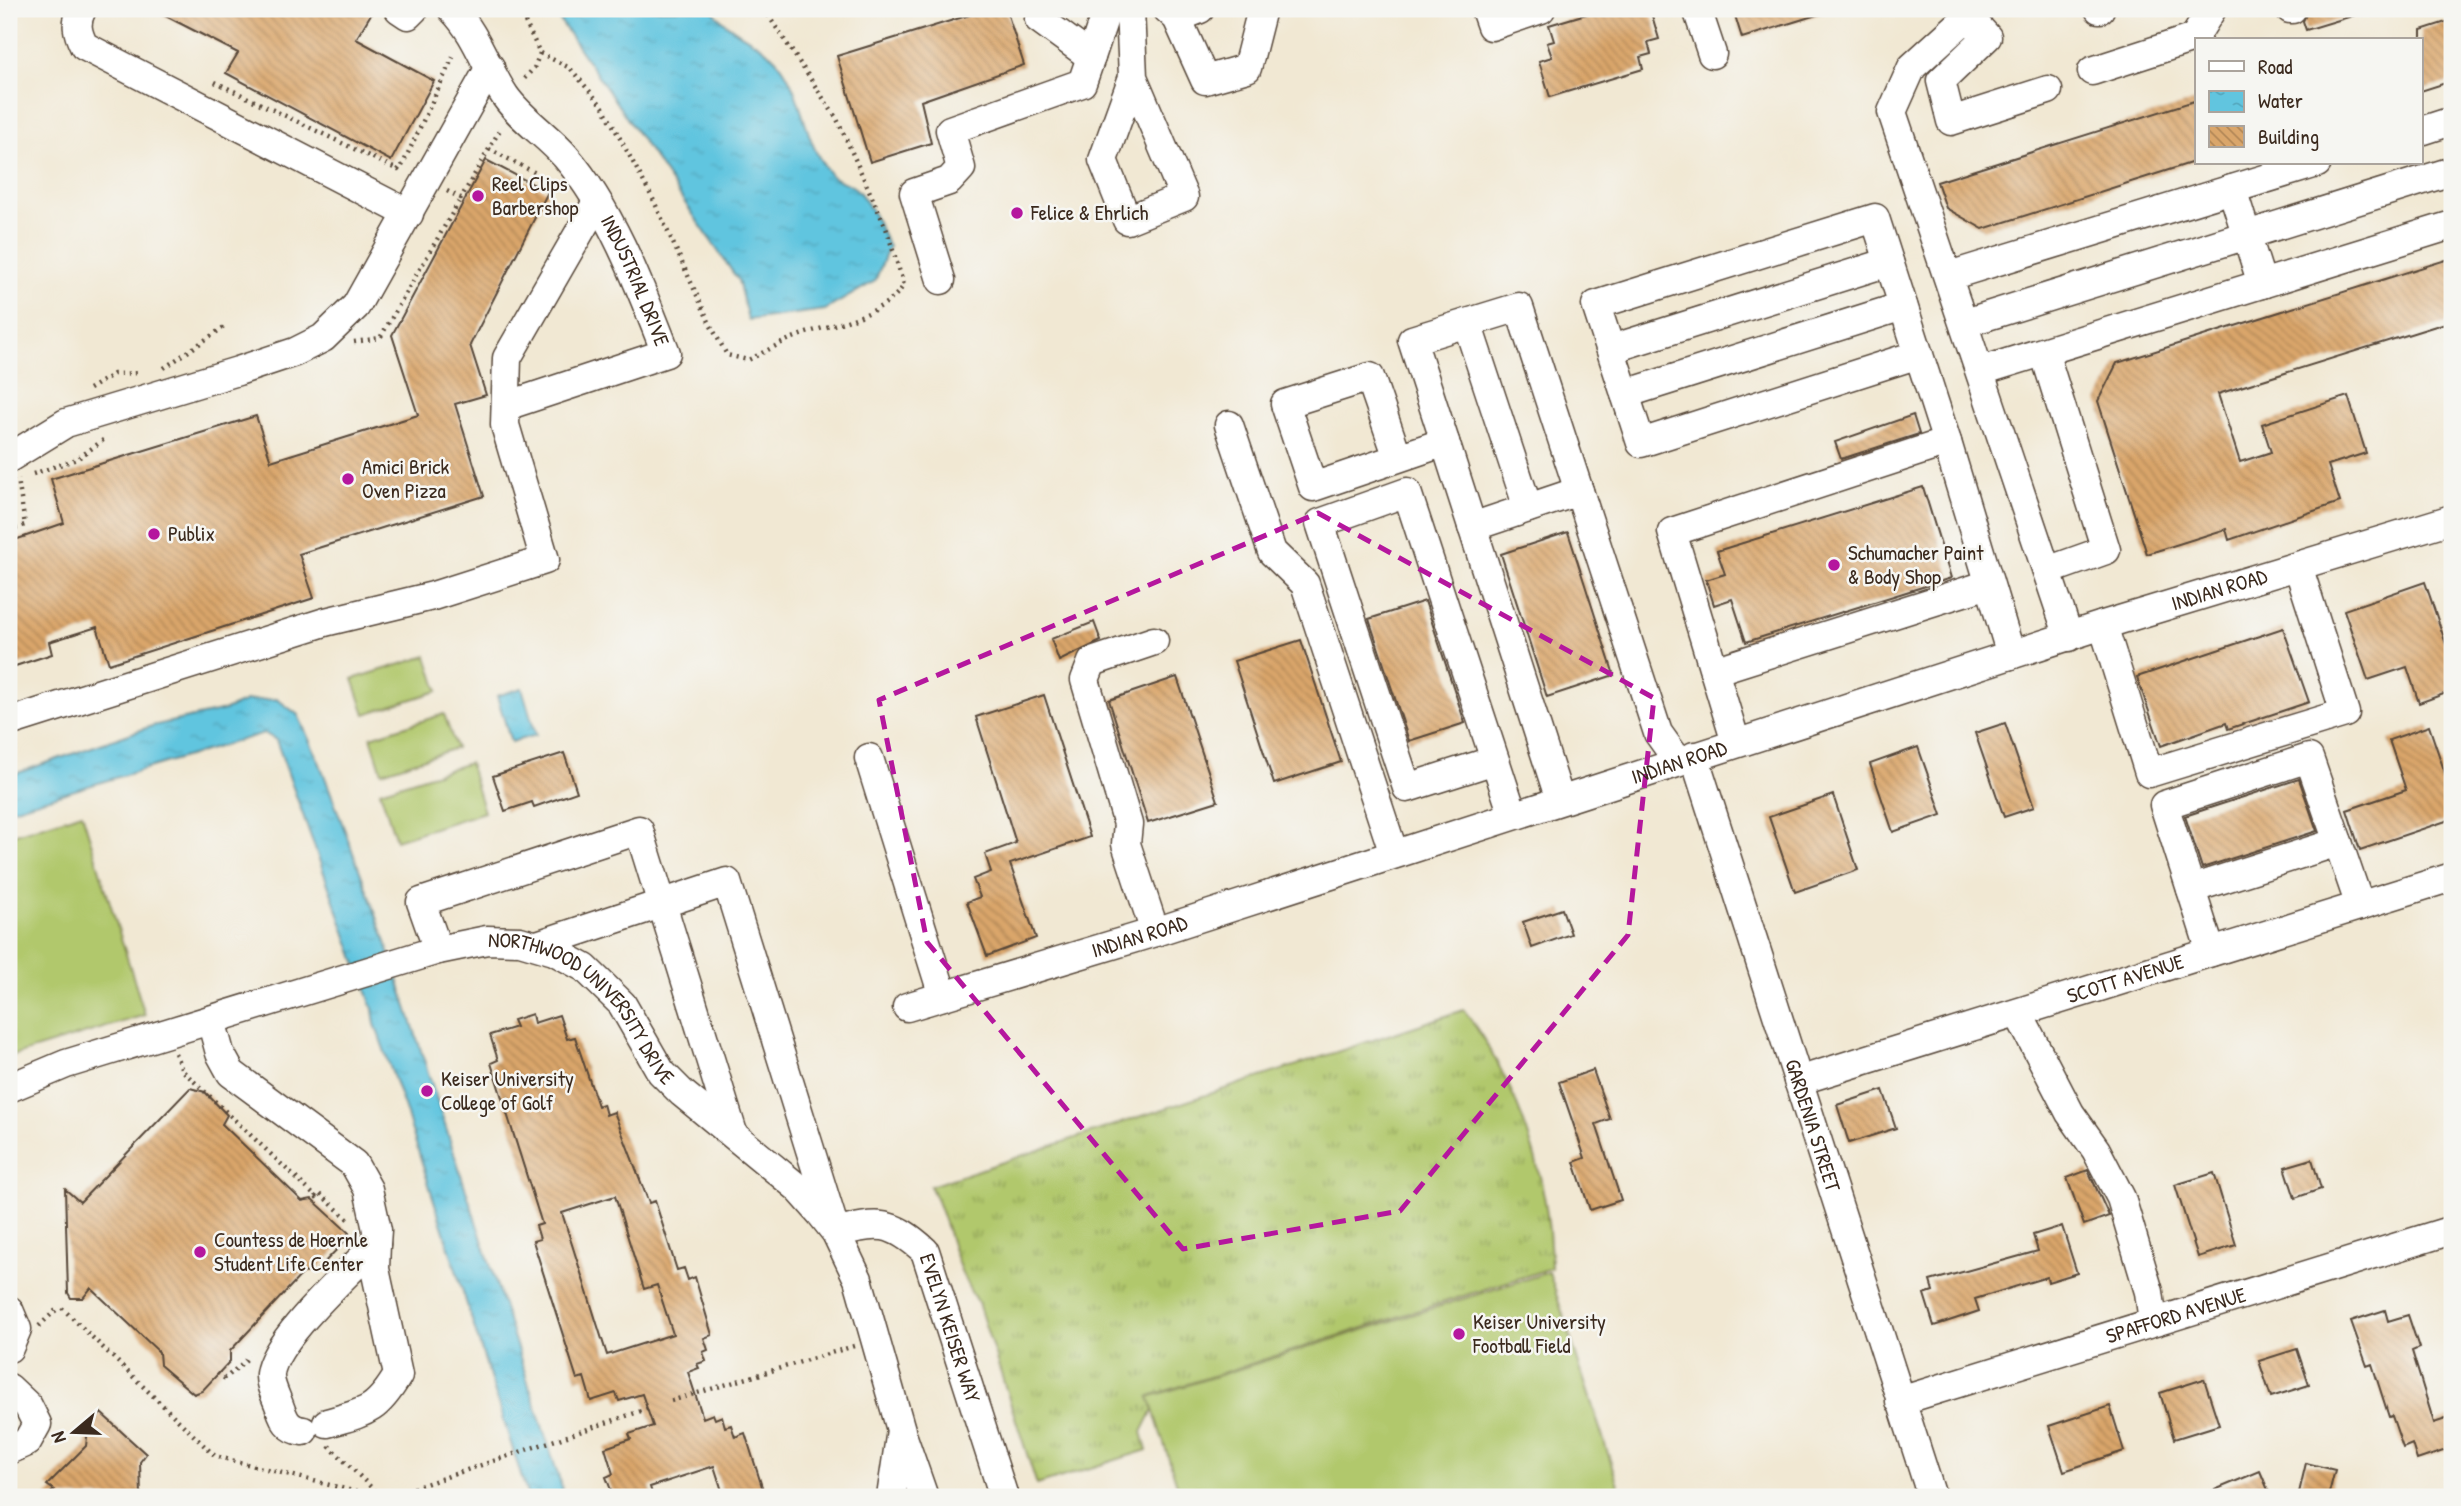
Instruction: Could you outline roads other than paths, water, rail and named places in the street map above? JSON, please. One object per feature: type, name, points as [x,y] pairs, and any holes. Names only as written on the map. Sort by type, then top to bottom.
[{"type":"street","points":[[82,9],[77,19],[78,33],[84,46],[409,214]]},
{"type":"street","points":[[399,9],[408,15],[414,9]]},
{"type":"street","name":"INDUSTRIAL DRIVE","points":[[452,9],[472,35],[506,97],[567,158],[592,195],[642,292],[666,353],[506,406]]},
{"type":"street","points":[[941,280],[914,193],[949,181],[961,168],[950,130],[1083,83],[1107,9]]},
{"type":"street","points":[[1130,9],[1133,77]]},
{"type":"street","points":[[1181,12],[1205,80],[1247,68],[1262,9]]},
{"type":"street","points":[[1485,9],[1491,26],[1541,9]]},
{"type":"street","points":[[1697,9],[1712,54]]},
{"type":"street","points":[[2092,71],[2194,38],[2212,9]]},
{"type":"street","points":[[2048,90],[1951,121],[1941,81],[1987,37],[1972,12],[1912,66],[1892,112],[2069,637]]},
{"type":"street","points":[[1039,19],[1091,57]]},
{"type":"street","points":[[9,458],[66,423],[238,371],[295,352],[323,338],[356,306],[490,67]]},
{"type":"street","points":[[2422,131],[2452,121]]},
{"type":"street","points":[[1949,276],[2314,164]]},
{"type":"street","points":[[1965,323],[2452,171]]},
{"type":"street","points":[[2232,189],[2262,284]]},
{"type":"street","points":[[9,722],[325,622],[433,596],[545,559],[505,425],[507,358],[592,195]]},
{"type":"street","points":[[1919,354],[1641,443],[1596,305],[1875,218],[1903,306],[1919,354],[1947,442],[2011,655]]},
{"type":"street","points":[[1981,371],[2452,225]]},
{"type":"street","points":[[1611,349],[1889,261]]},
{"type":"street","points":[[1625,394],[1903,306]]},
{"type":"street","name":"GARDENIA STREET","points":[[1467,323],[1519,307],[1658,733],[1686,759],[1798,1081],[1932,1497]]},
{"type":"street","points":[[1528,508],[1467,323],[1412,340],[1560,800]]},
{"type":"street","points":[[2044,352],[2106,550],[2047,571]]},
{"type":"street","points":[[1229,425],[1272,552],[1304,584],[1394,854]]},
{"type":"street","points":[[1398,458],[1444,442]]},
{"type":"street","points":[[1736,743],[1672,532],[1947,442]]},
{"type":"street","points":[[1472,527],[1579,491]]},
{"type":"street","points":[[1495,760],[1407,788],[1320,523],[1407,492],[1495,760],[1513,815]]},
{"type":"street","name":"INDIAN ROAD","points":[[907,1007],[1156,932],[2103,625],[2452,519]]},
{"type":"street","points":[[2103,625],[2148,773],[2345,713],[2298,566]]},
{"type":"street","points":[[1714,671],[1989,583]]},
{"type":"street","points":[[1154,641],[1092,663],[1086,680],[1128,824],[1126,844],[1156,932]]},
{"type":"street","points":[[869,758],[943,996]]},
{"type":"street","points":[[2211,952],[2164,805],[2309,758],[2360,906]]},
{"type":"street","points":[[438,950],[421,902],[639,830],[733,1133]]},
{"type":"street","points":[[2191,890],[2338,842]]},
{"type":"street","name":"SCOTT AVENUE","points":[[1798,1081],[2452,877]]},
{"type":"street","points":[[537,945],[727,882],[836,1233]]},
{"type":"street","name":"NORTHWOOD UNIVERSITY DRIVE","points":[[9,1087],[66,1064],[438,950],[486,940],[537,945],[570,958],[599,978],[622,1004],[661,1072],[682,1093],[799,1188],[836,1233],[858,1279],[901,1430],[891,1497]]},
{"type":"street","points":[[2018,1013],[2070,1113],[2096,1150],[2121,1198],[2150,1292],[2153,1322]]},
{"type":"street","points":[[211,1020],[220,1054],[230,1073],[354,1164],[368,1189],[377,1230],[366,1235],[276,1355],[270,1376],[285,1422],[293,1430],[315,1427],[366,1412],[383,1400],[398,1376],[366,1235]]},
{"type":"street","name":"EVELYN KEISER WAY","points":[[836,1233],[870,1223],[901,1229],[925,1251],[1004,1497]]},
{"type":"street","name":"SPAFFORD AVENUE","points":[[1900,1401],[2452,1230]]},
{"type":"street","points":[[9,1310],[16,1329],[9,1348]]},
{"type":"street","points":[[9,1388],[28,1406],[37,1424],[27,1442],[9,1450]]},
{"type":"street","points":[[901,1430],[924,1497]]},
{"type":"water","points":[[552,9],[712,9],[728,25],[766,50],[782,67],[789,80],[821,162],[833,177],[854,187],[862,196],[889,246],[875,281],[825,310],[748,320],[738,280]]},
{"type":"water","points":[[522,688],[536,735],[511,742],[497,696]]},
{"type":"water","points":[[277,699],[298,715],[320,764],[384,936],[565,1497],[528,1497],[405,1109],[375,1024],[373,1009],[276,740],[264,733],[9,810],[9,776],[152,726],[225,710],[246,701]]},
{"type":"place","name":"Reel Clips Barbershop","points":[[478,196]]},
{"type":"place","name":"Felice & Ehrlich","points":[[1017,213]]},
{"type":"place","name":"Amici Brick Oven Pizza","points":[[348,479]]},
{"type":"place","name":"Publix","points":[[154,534]]},
{"type":"place","name":"Schumacher Paint & Body Shop","points":[[1834,565]]},
{"type":"place","name":"Keiser University College of Golf","points":[[427,1091]]},
{"type":"place","name":"Countess de Hoernle Student Life Center","points":[[200,1252]]},
{"type":"place","name":"Keiser University Football Field","points":[[1459,1334]]}]
